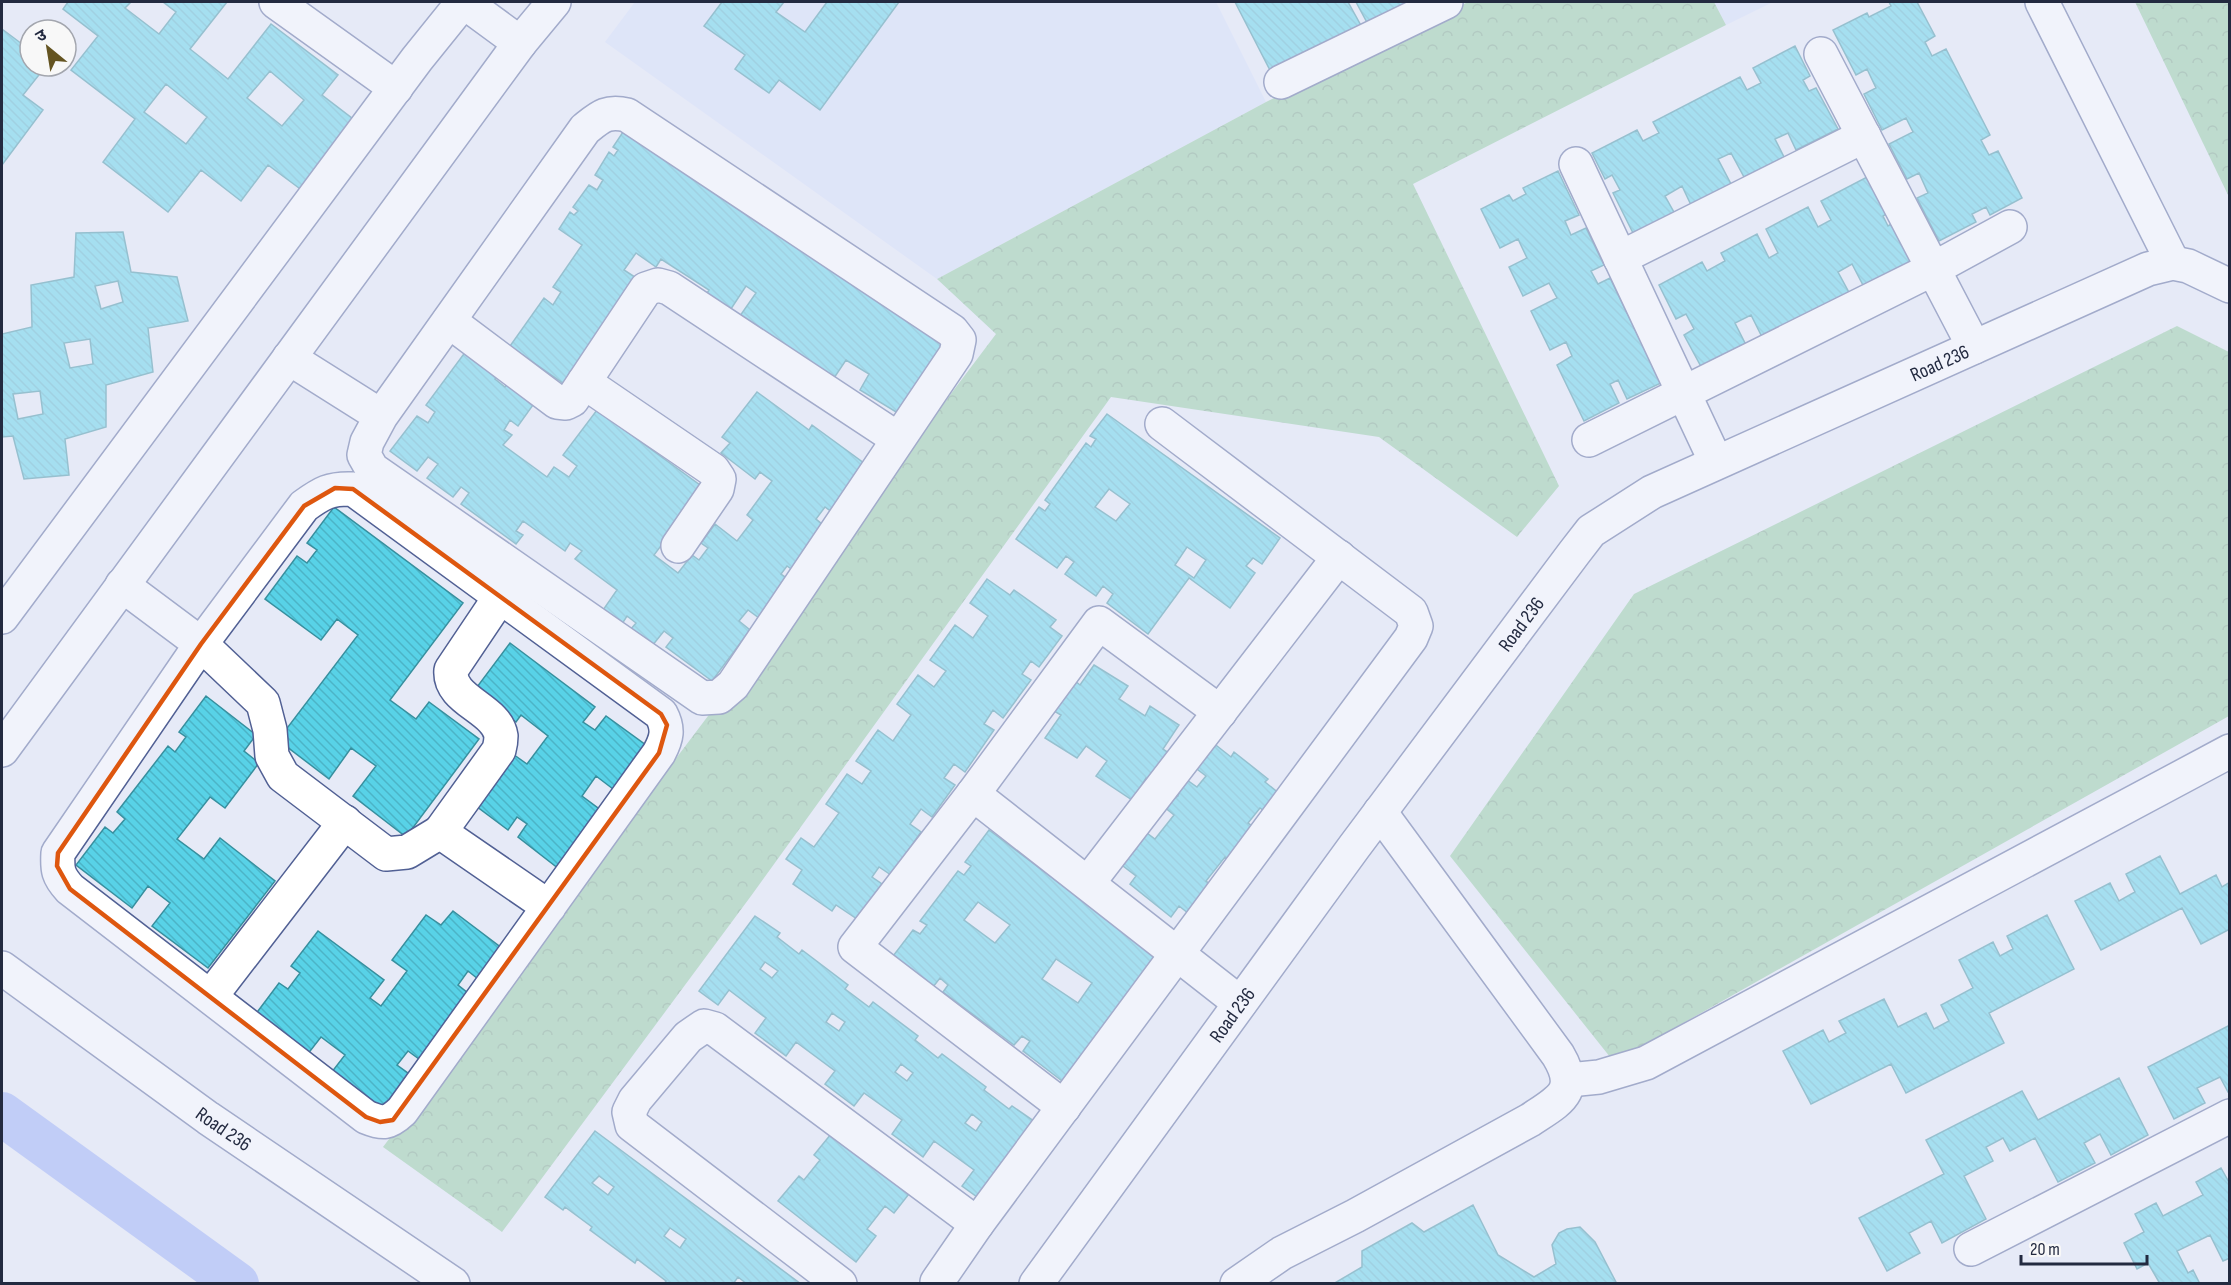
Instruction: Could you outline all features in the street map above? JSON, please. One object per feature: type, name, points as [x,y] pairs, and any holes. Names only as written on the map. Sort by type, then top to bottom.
[{"type":"street","points":[[276,2],[396,88]]},
{"type":"street","points":[[2,618],[396,88],[464,2],[520,43]]},
{"type":"street","points":[[2,750],[520,43],[554,2]]},
{"type":"street","points":[[1281,82],[1446,2]]},
{"type":"street","points":[[2042,2],[2173,263],[2188,266],[2229,286]]},
{"type":"street","points":[[1821,54],[1974,347]]},
{"type":"street","points":[[613,112],[627,115],[952,331],[958,340],[956,354],[733,686],[719,697],[702,698],[372,469],[364,455],[367,442],[381,416],[585,129],[599,118],[613,112]]},
{"type":"street","points":[[1620,258],[1864,136]]},
{"type":"street","points":[[1576,164],[1716,462]]},
{"type":"street","points":[[1588,440],[1933,269],[2010,227]]},
{"type":"street","name":"Road 236","points":[[1036,1284],[1380,812],[1591,531],[1652,492],[1716,462],[2148,269],[2173,263]]},
{"type":"street","points":[[449,321],[557,402],[566,403],[572,399],[584,382],[646,289],[658,285],[669,288],[898,439]]},
{"type":"street","points":[[290,358],[381,416]]},
{"type":"street","points":[[584,382],[713,470],[719,479],[717,489],[678,546]]},
{"type":"street","points":[[931,1283],[1178,954],[1411,638],[1416,626],[1411,612],[1162,424]]},
{"type":"street","points":[[335,488],[353,489],[661,714],[667,725],[666,740],[659,753],[402,1111],[393,1120],[380,1122],[366,1117],[212,996],[70,889],[60,878],[57,852],[201,644],[304,506],[318,495],[335,488]]},
{"type":"street","points":[[1088,883],[1339,557]]},
{"type":"street","points":[[122,585],[201,644],[262,704],[270,730],[272,756],[283,776],[386,854],[407,852],[440,832],[499,750],[501,737],[496,724],[457,690],[450,679],[451,670],[500,597]]},
{"type":"street","points":[[1064,1107],[855,947],[973,794],[1099,623],[1220,712]]},
{"type":"street","points":[[1569,1080],[1599,1077],[1646,1063],[2229,751]]},
{"type":"street","points":[[973,794],[1240,1003]]},
{"type":"street","points":[[1237,1284],[1282,1253],[1355,1216],[1530,1120],[1556,1103],[1565,1092],[1569,1080],[1558,1055],[1380,812]]},
{"type":"street","points":[[212,996],[345,822]]},
{"type":"street","points":[[440,832],[549,907]]},
{"type":"street","name":"Road 236","points":[[2,968],[208,1118],[453,1284]]},
{"type":"street","points":[[840,1284],[632,1125],[628,1112],[635,1100],[688,1036],[704,1026],[715,1029],[977,1224]]},
{"type":"street","points":[[1971,1249],[2229,1116]]},
{"type":"highlighted area","points":[[335,488],[353,489],[661,714],[667,725],[659,753],[393,1120],[380,1122],[366,1117],[70,889],[57,866],[58,853],[201,644],[304,506]]},
{"type":"shaded area","points":[[635,2],[1216,2],[1266,102],[937,279],[605,42]]},
{"type":"shaded area","points":[[1714,2],[1773,2],[1726,25]]},
{"type":"green space","points":[[1468,2],[1714,2],[1726,25],[1413,184],[1559,486],[1517,537],[1379,437],[1111,397],[751,896],[502,1232],[383,1147],[996,334],[937,279],[1266,102]]},
{"type":"green space","points":[[2135,2],[2229,2],[2229,197]]},
{"type":"green space","points":[[2177,326],[2229,352],[2229,716],[1614,1062],[1450,856],[1634,594]]},
{"type":"building","points":[[68,2],[131,2],[125,8],[159,34],[176,12],[163,2],[227,2],[190,49],[228,79],[271,24],[338,75],[322,95],[357,122],[303,191],[268,165],[241,201],[201,170],[168,212],[103,162],[135,119],[78,75],[78,61],[98,36],[78,21],[78,18],[63,9]],"holes":[[[270,71],[304,100],[282,126],[247,98]],[[166,84],[207,117],[186,144],[144,112]]]},
{"type":"building","points":[[722,2],[784,2],[776,12],[805,32],[827,2],[899,2],[820,110],[779,80],[769,93],[735,69],[745,55],[704,26]]},
{"type":"building","points":[[1235,2],[1348,2],[1364,31],[1274,78]]},
{"type":"building","points":[[1356,2],[1403,2],[1407,9],[1370,28]]},
{"type":"building","points":[[1889,2],[1917,2],[1935,36],[1925,42],[1932,56],[1946,49],[1990,135],[1981,140],[1989,155],[1998,151],[2022,198],[1990,215],[1986,207],[1972,214],[1976,222],[1939,241],[1917,198],[1928,193],[1919,173],[1907,179],[1889,144],[1913,132],[1906,118],[1882,130],[1864,94],[1876,88],[1867,69],[1856,75],[1833,30],[1867,13],[1869,17],[1891,6]]},
{"type":"building","points":[[2,29],[18,41],[18,78],[36,78],[23,95],[43,110],[2,165]]},
{"type":"building","points":[[1795,46],[1810,76],[1803,80],[1809,91],[1816,88],[1838,129],[1796,150],[1788,133],[1775,139],[1784,157],[1744,177],[1731,153],[1718,159],[1731,184],[1691,205],[1682,186],[1665,196],[1675,214],[1634,235],[1613,193],[1620,190],[1612,175],[1605,179],[1592,153],[1637,130],[1643,141],[1659,133],[1653,122],[1740,77],[1747,90],[1761,83],[1753,68]]},
{"type":"building","points":[[623,132],[947,345],[901,415],[860,390],[869,374],[846,360],[828,387],[735,323],[756,293],[746,286],[725,318],[701,303],[709,290],[661,259],[656,267],[636,253],[624,270],[644,283],[570,388],[510,346],[544,298],[553,305],[561,292],[553,287],[582,245],[559,229],[570,212],[574,215],[578,211],[573,207],[589,185],[597,190],[603,180],[595,175],[609,152],[614,156],[618,150],[613,147]]},
{"type":"building","points":[[1558,171],[1579,215],[1565,221],[1571,235],[1586,228],[1604,265],[1591,271],[1598,284],[1610,278],[1661,383],[1627,399],[1618,380],[1610,384],[1619,403],[1584,421],[1557,365],[1572,356],[1566,342],[1550,350],[1531,311],[1557,298],[1549,283],[1523,296],[1509,267],[1527,258],[1518,239],[1500,248],[1481,209],[1509,195],[1513,201],[1526,194],[1523,188]]},
{"type":"building","points":[[1869,176],[1888,213],[1883,216],[1888,226],[1893,223],[1915,266],[1866,291],[1852,264],[1838,272],[1852,298],[1765,343],[1751,315],[1735,323],[1749,351],[1705,374],[1684,335],[1694,329],[1686,314],[1676,319],[1659,285],[1702,262],[1707,271],[1725,261],[1721,253],[1757,234],[1769,258],[1778,253],[1766,229],[1808,207],[1818,227],[1831,220],[1821,201]]},
{"type":"building","points":[[123,232],[131,272],[177,277],[188,321],[148,328],[153,372],[106,385],[106,427],[65,439],[69,475],[24,479],[13,436],[2,437],[2,334],[32,327],[31,285],[74,277],[76,233]],"holes":[[[118,281],[123,302],[101,309],[95,286]],[[90,339],[93,364],[70,368],[64,343]],[[40,391],[43,414],[18,419],[13,394]]]},
{"type":"building","points":[[469,347],[501,371],[495,379],[505,387],[511,378],[538,398],[518,426],[510,420],[504,430],[512,435],[503,445],[547,477],[554,467],[569,477],[577,466],[563,455],[597,410],[704,488],[654,555],[678,573],[692,555],[699,560],[708,548],[701,543],[715,524],[737,541],[753,520],[747,515],[772,481],[760,472],[755,479],[721,453],[730,443],[722,437],[757,392],[809,430],[812,425],[872,469],[836,515],[825,507],[816,519],[827,528],[794,571],[787,566],[781,574],[788,579],[759,618],[748,610],[739,621],[750,630],[712,681],[666,647],[673,638],[664,631],[652,646],[630,630],[636,623],[627,616],[622,624],[603,610],[617,590],[575,559],[582,551],[570,543],[565,551],[523,521],[516,531],[523,535],[516,544],[461,504],[469,493],[461,487],[453,497],[427,478],[438,464],[428,457],[417,471],[390,451],[417,416],[428,423],[435,412],[426,405]]},
{"type":"building","points":[[1107,414],[1280,538],[1262,564],[1253,558],[1246,566],[1255,573],[1230,608],[1189,578],[1148,634],[1107,603],[1113,594],[1103,586],[1096,596],[1065,574],[1074,562],[1066,556],[1057,568],[1016,539],[1039,507],[1045,511],[1050,504],[1045,500],[1086,443],[1091,447],[1096,439],[1090,436]],"holes":[[[1109,489],[1130,504],[1116,521],[1095,507]],[[1187,547],[1206,560],[1194,578],[1175,565]]]},
{"type":"building","points":[[334,507],[463,603],[390,700],[416,719],[429,702],[479,739],[406,837],[353,796],[376,766],[351,748],[329,779],[278,740],[358,635],[337,619],[321,640],[265,599],[297,556],[307,563],[317,550],[307,543]]},
{"type":"building","points":[[987,579],[1010,595],[1014,590],[1056,620],[1050,627],[1062,636],[1039,667],[1031,661],[1022,674],[1031,680],[1003,718],[993,710],[984,724],[994,730],[965,772],[954,764],[944,778],[955,785],[932,817],[921,809],[910,824],[921,832],[891,875],[879,867],[872,877],[882,884],[857,919],[836,905],[832,911],[793,884],[802,870],[786,859],[801,838],[814,847],[839,813],[826,804],[847,774],[862,784],[871,771],[856,761],[878,730],[893,741],[911,715],[897,704],[918,675],[934,687],[946,671],[930,660],[955,625],[973,638],[988,616],[970,603]]},
{"type":"building","points":[[510,643],[595,707],[583,722],[595,730],[606,716],[650,748],[617,792],[596,776],[582,796],[602,811],[559,869],[518,837],[527,824],[517,817],[508,830],[472,803],[510,752],[527,764],[548,736],[521,715],[516,722],[474,691]]},
{"type":"building","points":[[1094,665],[1128,686],[1119,699],[1145,716],[1150,706],[1179,725],[1163,749],[1172,755],[1153,783],[1146,778],[1132,800],[1096,776],[1107,761],[1086,746],[1077,758],[1045,738],[1061,715],[1054,711],[1074,680],[1080,685]]},
{"type":"building","points":[[206,696],[256,735],[244,751],[259,763],[225,808],[210,797],[177,839],[204,859],[220,838],[275,881],[208,968],[152,926],[170,903],[148,886],[132,908],[76,865],[105,827],[113,833],[125,819],[117,812],[168,746],[175,752],[186,737],[179,732]]},
{"type":"building","points":[[1212,742],[1231,757],[1234,752],[1268,779],[1265,782],[1285,798],[1271,816],[1260,808],[1248,823],[1260,831],[1234,864],[1225,857],[1206,881],[1215,888],[1193,917],[1179,906],[1171,917],[1130,884],[1136,876],[1119,863],[1136,849],[1144,831],[1155,839],[1174,815],[1163,806],[1178,796],[1184,778],[1197,787],[1206,776],[1193,766],[1207,757]]},
{"type":"building","points":[[989,830],[1160,959],[1066,1084],[1023,1051],[1030,1041],[1022,1036],[1014,1045],[943,992],[948,985],[940,978],[933,987],[893,956],[913,930],[920,934],[927,925],[920,921],[958,871],[964,875],[971,866],[965,862]],"holes":[[[978,902],[1010,925],[995,943],[964,920]],[[1056,959],[1092,983],[1078,1003],[1042,979]]]},
{"type":"building","points":[[2160,856],[2180,894],[2216,875],[2222,887],[2230,882],[2230,929],[2201,944],[2182,908],[2101,950],[2075,901],[2110,883],[2119,901],[2135,892],[2126,874]]},
{"type":"building","points":[[453,911],[507,952],[483,983],[468,971],[458,985],[473,997],[423,1062],[408,1051],[397,1065],[412,1076],[384,1113],[331,1073],[345,1055],[321,1037],[307,1055],[255,1015],[279,983],[288,989],[300,973],[291,966],[318,931],[384,980],[370,998],[381,1006],[407,971],[392,960],[426,915],[441,925]]},
{"type":"building","points":[[2047,915],[2074,969],[1989,1013],[2004,1043],[1906,1093],[1891,1064],[1811,1104],[1783,1051],[1823,1030],[1829,1042],[1846,1033],[1839,1021],[1884,999],[1898,1027],[1926,1013],[1934,1029],[1949,1021],[1941,1005],[1973,988],[1959,960],[1993,942],[2000,956],[2013,949],[2007,936]]},
{"type":"building","points":[[755,916],[780,933],[777,937],[799,954],[802,950],[848,985],[845,989],[869,1007],[873,1002],[918,1036],[915,1040],[938,1058],[942,1054],[986,1087],[984,1090],[1009,1109],[1012,1106],[1041,1126],[984,1202],[962,1186],[974,1170],[934,1141],[923,1157],[892,1134],[902,1120],[864,1093],[854,1106],[825,1084],[835,1071],[796,1042],[786,1056],[755,1033],[766,1018],[729,990],[718,1005],[699,991]],"holes":[[[765,962],[778,971],[772,978],[760,969]],[[832,1013],[845,1022],[839,1031],[826,1022]],[[972,1114],[982,1122],[976,1131],[965,1123]]]},
{"type":"building","points":[[2230,1025],[2230,1091],[2228,1092],[2220,1077],[2197,1088],[2205,1103],[2174,1119],[2148,1067]]},
{"type":"building","points":[[901,1064],[913,1073],[907,1081],[895,1072]]},
{"type":"building","points":[[2119,1078],[2148,1135],[2111,1155],[2100,1134],[2084,1143],[2095,1163],[2058,1182],[2035,1138],[2010,1151],[2003,1138],[1986,1147],[1993,1161],[1964,1176],[1986,1219],[1942,1243],[1931,1221],[1909,1233],[1920,1253],[1887,1271],[1859,1218],[1944,1174],[1926,1140],[2022,1091],[2038,1120]]},
{"type":"building","points":[[595,1131],[801,1284],[747,1284],[738,1277],[733,1284],[664,1284],[666,1281],[637,1259],[635,1263],[590,1230],[592,1227],[565,1207],[563,1210],[545,1197]],"holes":[[[599,1176],[614,1187],[608,1195],[592,1183]],[[670,1228],[686,1239],[680,1248],[664,1236]]]},
{"type":"building","points":[[831,1134],[909,1194],[894,1213],[885,1206],[867,1229],[876,1236],[856,1262],[778,1201],[799,1176],[804,1180],[820,1160],[814,1155]]},
{"type":"building","points":[[2221,1168],[2230,1184],[2230,1258],[2223,1261],[2210,1235],[2177,1251],[2188,1273],[2193,1270],[2200,1284],[2157,1284],[2159,1282],[2148,1263],[2137,1269],[2124,1243],[2144,1232],[2135,1214],[2156,1203],[2163,1216],[2203,1195],[2196,1182]]},
{"type":"building","points":[[1473,1205],[1498,1255],[1534,1277],[1556,1264],[1552,1245],[1559,1233],[1580,1227],[1595,1242],[1617,1284],[1333,1284],[1362,1267],[1362,1251],[1412,1223],[1424,1232]]},
{"type":"waterway","points":[[2,1114],[237,1284]]}]
